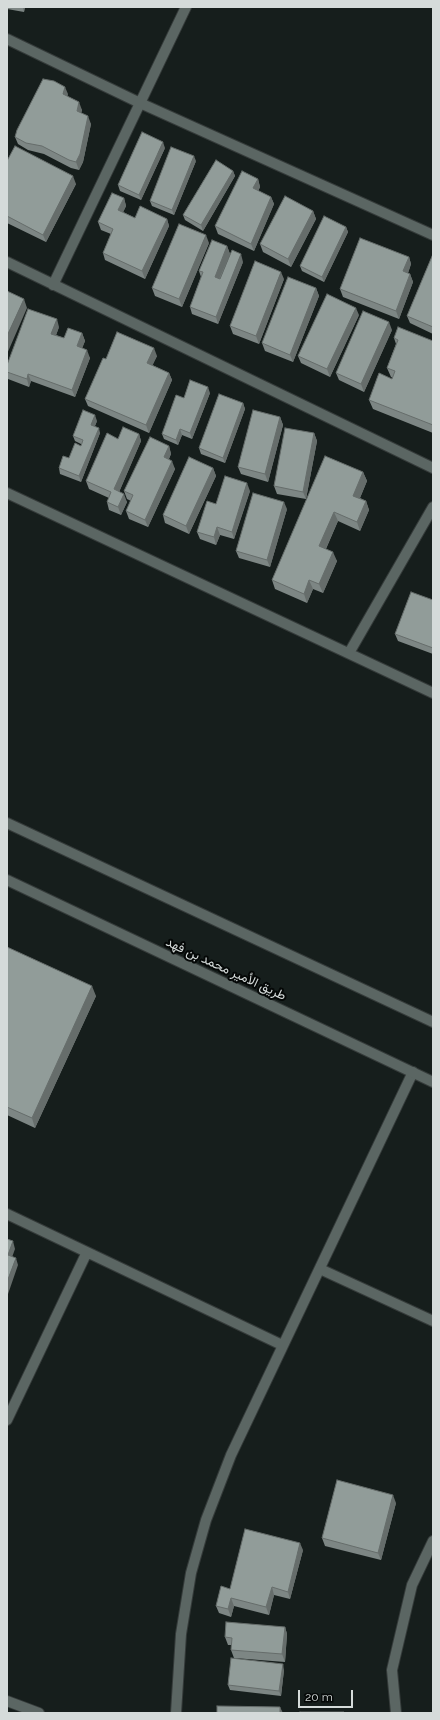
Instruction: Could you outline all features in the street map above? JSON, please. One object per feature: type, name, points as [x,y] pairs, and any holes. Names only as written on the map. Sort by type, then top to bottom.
[{"type":"street","points":[[53,285],[186,7]]},
{"type":"street","points":[[7,39],[140,103],[433,235]]},
{"type":"street","points":[[7,262],[433,468]]},
{"type":"street","points":[[7,493],[433,693]]},
{"type":"street","points":[[349,653],[433,507]]},
{"type":"street","points":[[7,823],[432,1019]]},
{"type":"street","name":"طريق الأمير محمد بن فهد","points":[[7,880],[433,1082]]},
{"type":"street","points":[[176,1713],[181,1634],[191,1572],[206,1520],[231,1455],[413,1072]]},
{"type":"street","points":[[7,1214],[282,1345]]},
{"type":"street","points":[[7,1420],[87,1252]]},
{"type":"street","points":[[320,1269],[433,1321]]},
{"type":"street","points":[[396,1713],[392,1670],[412,1585],[432,1544]]},
{"type":"street","points":[[7,1701],[39,1713]]},
{"type":"building","points":[[43,79],[54,81],[65,87],[63,94],[79,102],[77,111],[88,116],[80,154],[76,162],[42,146],[26,143],[15,137],[17,130]]},
{"type":"building","points":[[142,132],[163,142],[139,195],[118,185]]},
{"type":"building","points":[[15,146],[73,176],[43,235],[7,216],[7,161]]},
{"type":"building","points":[[171,147],[194,156],[172,210],[150,201]]},
{"type":"building","points":[[216,160],[233,171],[201,225],[183,215]]},
{"type":"building","points":[[242,171],[258,179],[253,188],[271,197],[251,244],[215,226]]},
{"type":"building","points":[[112,193],[124,198],[118,210],[135,218],[140,206],[167,219],[142,271],[103,253],[113,229],[98,222]]},
{"type":"building","points":[[285,196],[313,211],[288,259],[260,244]]},
{"type":"building","points":[[324,216],[346,227],[322,277],[300,266]]},
{"type":"building","points":[[179,224],[206,235],[179,299],[152,288]]},
{"type":"building","points":[[360,238],[409,257],[403,271],[410,274],[396,311],[340,289]]},
{"type":"building","points":[[212,240],[227,246],[215,277],[220,279],[232,250],[241,254],[216,317],[190,307],[203,272],[199,271]]},
{"type":"building","points":[[433,254],[433,327],[407,316]]},
{"type":"building","points":[[255,261],[281,272],[256,336],[230,326]]},
{"type":"building","points":[[288,277],[316,288],[290,355],[262,343]]},
{"type":"building","points":[[7,291],[24,299],[7,336]]},
{"type":"building","points":[[327,294],[356,308],[327,369],[298,356]]},
{"type":"building","points":[[28,309],[57,319],[51,334],[64,338],[68,328],[82,333],[77,346],[87,350],[72,390],[28,374],[27,379],[7,372],[7,365]]},
{"type":"building","points":[[363,311],[389,322],[361,384],[336,373]]},
{"type":"building","points":[[398,327],[433,341],[433,425],[369,400],[379,373],[392,379],[395,371],[387,368],[398,340],[394,338]]},
{"type":"building","points":[[117,332],[154,348],[147,363],[169,373],[146,425],[85,399],[103,358],[106,359]]},
{"type":"building","points":[[190,380],[208,387],[190,433],[180,429],[176,440],[162,434],[176,395],[184,398]]},
{"type":"building","points":[[219,394],[243,403],[223,458],[199,448]]},
{"type":"building","points":[[83,410],[95,415],[91,425],[99,428],[79,476],[59,468],[63,456],[69,458],[75,443],[81,446],[83,440],[73,436]]},
{"type":"building","points":[[253,410],[280,417],[265,474],[238,467]]},
{"type":"building","points":[[123,427],[139,434],[114,489],[124,494],[118,507],[107,502],[111,492],[86,481],[107,433],[118,439]]},
{"type":"building","points":[[285,428],[314,433],[303,492],[274,486]]},
{"type":"building","points":[[150,437],[169,446],[164,457],[172,461],[145,520],[126,511],[133,495],[124,491]]},
{"type":"building","points":[[325,456],[363,472],[353,496],[366,501],[357,522],[334,512],[319,546],[333,552],[319,584],[309,580],[304,594],[272,580]]},
{"type":"building","points":[[189,457],[213,468],[186,526],[163,515]]},
{"type":"building","points":[[225,476],[247,483],[232,532],[217,527],[214,537],[197,532],[207,501],[216,504]]},
{"type":"building","points":[[253,493],[284,502],[267,560],[236,551]]},
{"type":"building","points":[[411,592],[433,600],[433,648],[395,634]]},
{"type":"building","points":[[7,947],[92,986],[32,1118],[7,1107]]},
{"type":"building","points":[[7,1239],[13,1241],[8,1255],[16,1258],[7,1282]]},
{"type":"building","points":[[337,1480],[393,1495],[378,1553],[322,1538]]},
{"type":"building","points":[[245,1529],[300,1543],[288,1592],[272,1587],[266,1607],[231,1598],[228,1609],[216,1606],[221,1586],[230,1589]]},
{"type":"building","points":[[226,1622],[285,1627],[282,1654],[231,1650],[232,1638],[225,1637]]},
{"type":"building","points":[[231,1658],[283,1664],[279,1691],[228,1685]]},
{"type":"building","points":[[217,1706],[280,1707],[280,1713],[217,1713]]},
{"type":"building","points":[[344,1712],[344,1713],[300,1713]]}]
